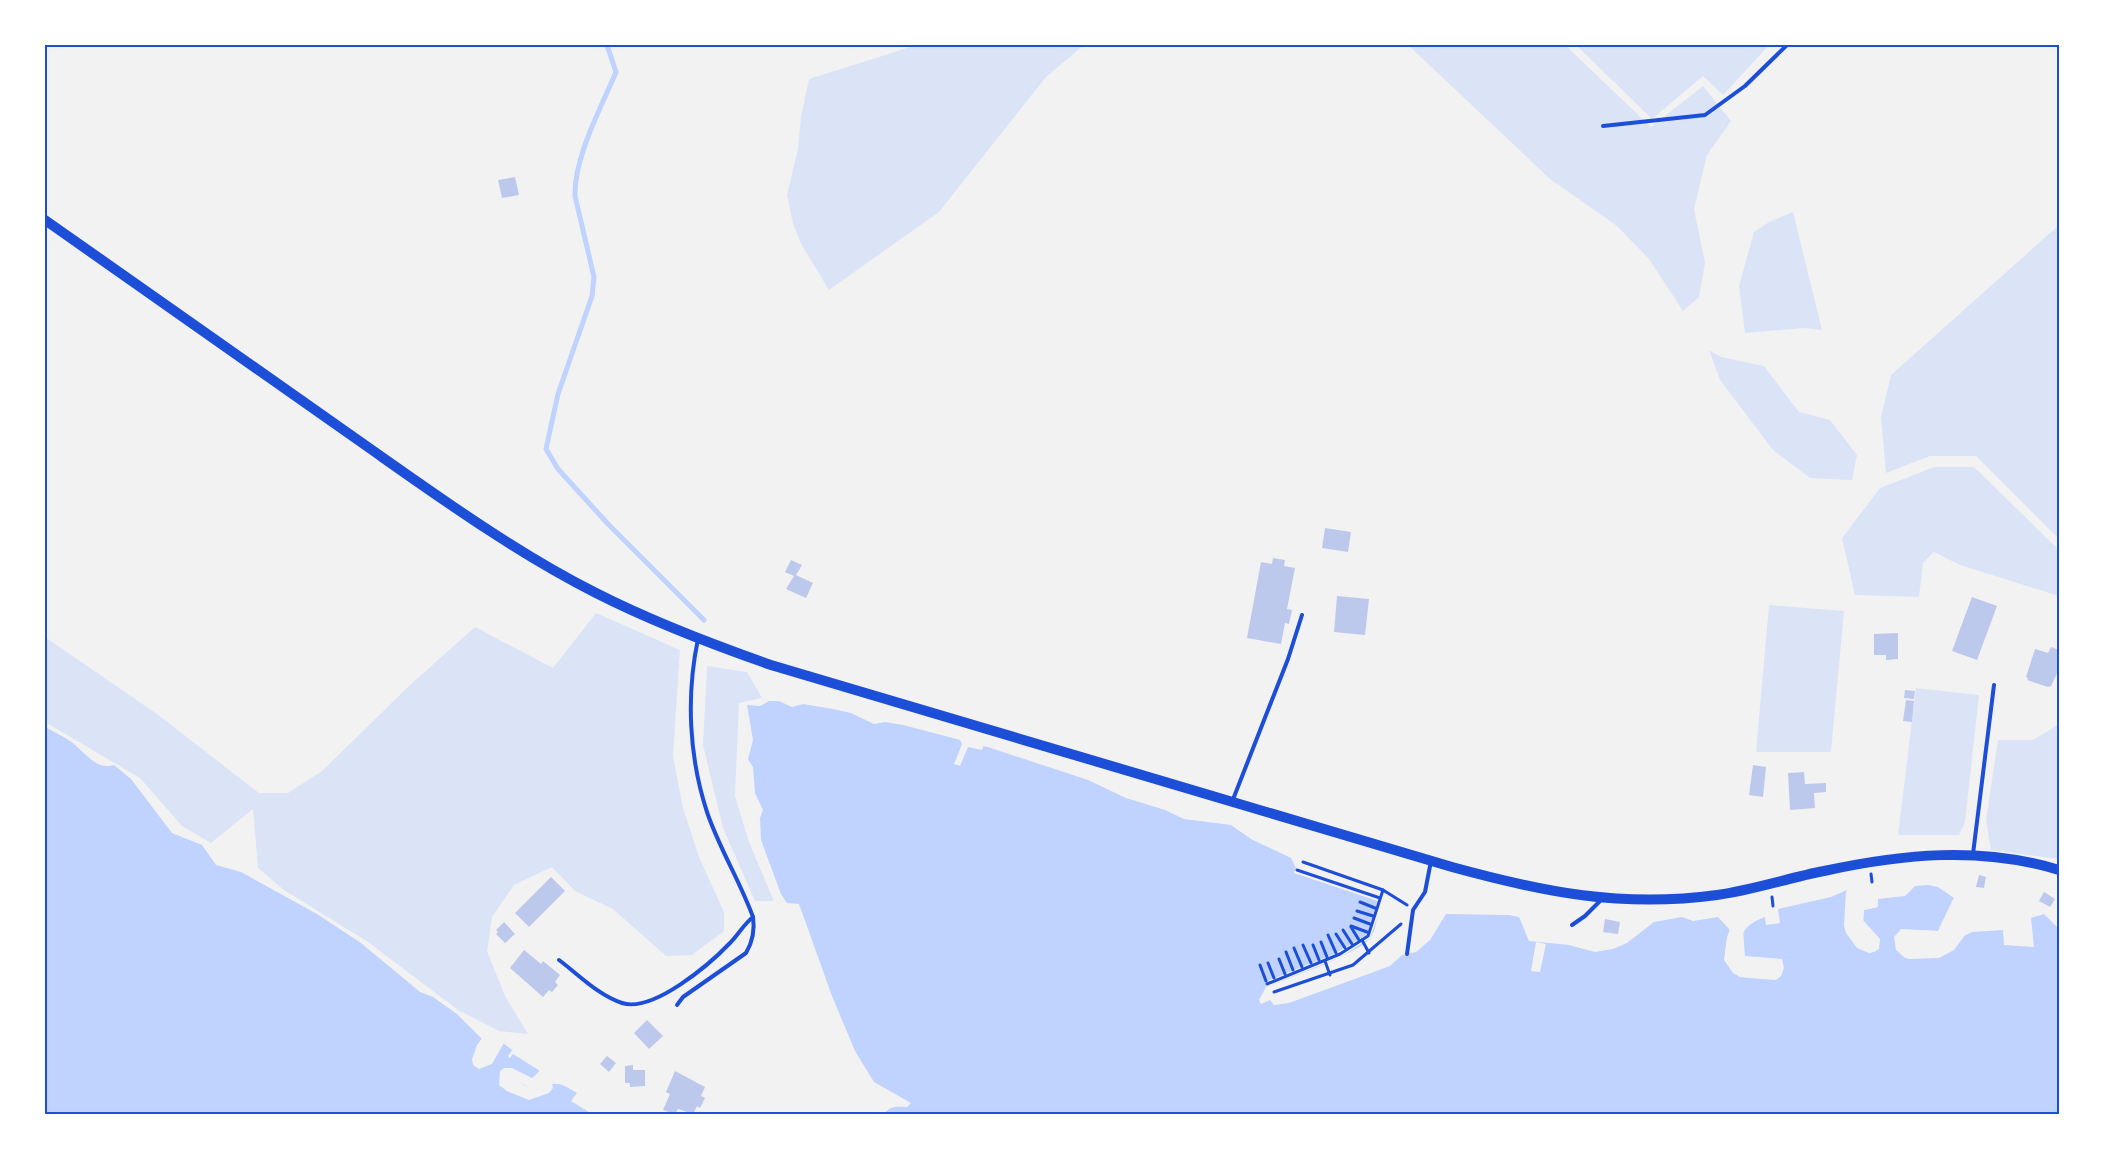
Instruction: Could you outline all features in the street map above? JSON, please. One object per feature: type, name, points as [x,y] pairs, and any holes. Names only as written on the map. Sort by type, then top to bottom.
[{"type":"main road","points":[[46,223],[407,475],[512,545],[594,592],[698,639],[771,665],[1431,861],[1557,892],[1602,899],[1661,900],[1717,895],[1874,861],[1919,855],[1973,854],[2029,862],[2059,870]]},
{"type":"lane","points":[[1604,126],[1705,116],[1745,86],[1787,45]]},
{"type":"lane","points":[[1232,802],[1288,659],[1302,615]]},
{"type":"lane","points":[[677,1004],[682,997],[746,952],[751,945],[755,929],[753,917],[707,812],[696,766],[691,725],[691,685],[698,639]]},
{"type":"lane","points":[[1973,854],[1994,686]]},
{"type":"lane","points":[[1407,954],[1413,910],[1425,892],[1430,877],[1431,861]]},
{"type":"lane","points":[[1572,924],[1585,916],[1602,899]]},
{"type":"lane","points":[[559,960],[609,998],[625,1004],[642,1004],[663,995],[713,958],[730,943],[753,917]]},
{"type":"path","points":[[1274,992],[1330,975],[1353,965],[1369,953],[1413,910],[1383,890],[1303,862]]},
{"type":"path","points":[[1297,870],[1380,898]]},
{"type":"path","points":[[1260,965],[1267,983],[1325,961],[1368,936],[1383,890]]},
{"type":"path","points":[[1772,893],[1773,906]]},
{"type":"path","points":[[1360,902],[1375,908]]},
{"type":"path","points":[[1357,911],[1373,916]]},
{"type":"path","points":[[1354,918],[1370,924]]},
{"type":"path","points":[[1367,932],[1351,927],[1369,953]]},
{"type":"path","points":[[1343,930],[1352,944]]},
{"type":"path","points":[[1336,934],[1345,948]]},
{"type":"path","points":[[1328,935],[1336,953]]},
{"type":"path","points":[[1321,942],[1328,957]]},
{"type":"path","points":[[1303,945],[1311,963]]},
{"type":"path","points":[[1313,945],[1319,960]]},
{"type":"path","points":[[1294,948],[1302,967]]},
{"type":"path","points":[[1286,952],[1294,970]]},
{"type":"path","points":[[1279,958],[1285,974]]},
{"type":"path","points":[[1325,961],[1330,975]]},
{"type":"path","points":[[1268,963],[1274,978]]},
{"type":"shaded area","points":[[917,45],[1084,45],[1046,77],[939,212],[829,290],[801,244],[793,224],[787,195],[798,149],[801,117],[809,79]]},
{"type":"shaded area","points":[[1408,45],[1565,45],[1651,127],[1703,86],[1731,121],[1707,155],[1694,209],[1705,263],[1699,297],[1683,311],[1649,259],[1617,226],[1550,179]]},
{"type":"shaded area","points":[[1576,45],[1769,45],[1723,95],[1703,76],[1652,119]]},
{"type":"shaded area","points":[[1793,212],[1822,330],[1804,328],[1745,333],[1739,286],[1754,232],[1769,222]]},
{"type":"shaded area","points":[[2059,225],[2059,539],[1976,456],[1930,456],[1886,473],[1881,417],[1891,375]]},
{"type":"shaded area","points":[[1709,350],[1721,357],[1764,366],[1799,412],[1830,420],[1857,455],[1852,480],[1810,478],[1773,450],[1720,380]]},
{"type":"shaded area","points":[[1934,467],[1974,467],[2059,550],[2059,596],[1960,565],[1934,552],[1923,563],[1919,597],[1855,595],[1842,538],[1880,488]]},
{"type":"shaded area","points":[[1769,605],[1844,611],[1831,752],[1756,752]]},
{"type":"shaded area","points":[[596,613],[680,650],[673,756],[683,808],[699,857],[724,912],[724,931],[692,955],[666,956],[613,909],[575,891],[552,867],[514,885],[492,917],[487,951],[505,996],[528,1034],[499,1031],[458,1010],[368,942],[284,890],[258,868],[253,809],[211,843],[182,826],[140,778],[45,722],[45,637],[157,714],[259,793],[288,793],[322,771],[410,685],[475,627],[553,668]]},
{"type":"shaded area","points":[[707,666],[747,672],[762,698],[739,703],[735,796],[749,842],[774,901],[755,901],[723,828],[703,745]]},
{"type":"shaded area","points":[[1916,688],[1979,695],[1965,822],[1959,835],[1898,835]]},
{"type":"shaded area","points":[[2059,724],[2059,859],[1991,850],[1986,820],[1998,740],[2033,740]]},
{"type":"water","points":[[769,701],[779,701],[792,707],[803,704],[833,709],[851,713],[874,724],[885,722],[903,725],[991,748],[1088,780],[1126,798],[1165,810],[1184,819],[1231,825],[1251,839],[1291,858],[1296,868],[1294,873],[1378,901],[1377,920],[1373,934],[1363,945],[1337,959],[1266,987],[1259,1000],[1261,1004],[1270,1000],[1274,1005],[1289,1003],[1390,966],[1402,955],[1416,952],[1430,940],[1446,914],[1509,915],[1519,917],[1529,941],[1569,945],[1595,952],[1613,949],[1627,943],[1654,922],[1682,917],[1693,921],[1718,917],[1729,929],[1732,957],[1746,967],[1774,965],[1742,960],[1741,944],[1743,933],[1751,924],[1765,917],[1766,925],[1780,923],[1778,909],[1831,897],[1847,890],[1851,927],[1857,935],[1862,936],[1864,910],[1877,907],[1878,899],[1905,896],[1915,886],[1928,885],[1938,887],[1954,898],[1938,931],[1914,930],[1905,938],[1907,946],[1944,946],[1972,932],[2003,930],[2004,945],[2034,947],[2031,918],[2044,914],[2059,929],[2059,1114],[884,1114],[892,1108],[907,1107],[911,1103],[874,1082],[855,1051],[832,996],[799,904],[787,903],[781,894],[761,840],[760,818],[763,810],[755,793],[753,767],[748,759],[753,740],[747,705],[760,706]]},
{"type":"water","points":[[45,727],[70,741],[90,759],[101,765],[114,765],[131,779],[172,833],[202,845],[216,865],[241,872],[317,914],[361,943],[420,992],[433,997],[457,1014],[485,1042],[481,1050],[483,1056],[490,1056],[503,1043],[540,1071],[532,1079],[510,1076],[535,1091],[552,1084],[565,1086],[577,1093],[571,1101],[592,1114],[45,1114]]},
{"type":"pier","points":[[959,738],[984,744],[982,750],[968,747],[960,766],[954,764],[962,744]]},
{"type":"pier","points":[[1298,868],[1297,871],[1380,899],[1382,904],[1370,938],[1341,957],[1266,987],[1265,982],[1336,953],[1366,935],[1378,901],[1294,872]]},
{"type":"pier","points":[[1846,891],[1851,892],[1853,926],[1858,933],[1862,933],[1860,927],[1862,909],[1875,905],[1875,899],[1878,899],[1878,907],[1864,910],[1863,920],[1880,939],[1879,949],[1874,952],[1869,953],[1857,948],[1846,933],[1844,926]]},
{"type":"pier","points":[[1955,895],[1956,899],[1945,926],[1939,933],[1915,933],[1907,939],[1909,943],[1943,944],[1966,932],[1954,950],[1939,958],[1910,959],[1905,958],[1896,950],[1894,937],[1901,929],[1938,931]]},
{"type":"pier","points":[[1731,927],[1734,956],[1738,961],[1747,965],[1764,965],[1739,961],[1737,940],[1743,929],[1745,956],[1782,959],[1784,968],[1781,976],[1776,980],[1740,977],[1733,973],[1724,960],[1727,937]]},
{"type":"pier","points":[[1536,942],[1546,944],[1540,972],[1531,971]]},
{"type":"pier","points":[[482,1038],[488,1041],[484,1050],[485,1054],[505,1041],[540,1069],[542,1073],[528,1084],[518,1080],[524,1085],[534,1089],[551,1080],[553,1088],[549,1093],[529,1100],[507,1091],[499,1085],[500,1071],[504,1068],[512,1068],[532,1078],[540,1071],[513,1054],[510,1058],[508,1056],[513,1049],[504,1043],[492,1064],[479,1069],[473,1065],[472,1059],[477,1045]]},
{"type":"building","points":[[515,177],[519,195],[502,198],[498,180]]},
{"type":"building","points":[[1325,528],[1351,532],[1348,552],[1322,548]]},
{"type":"building","points":[[1273,558],[1285,560],[1284,566],[1295,568],[1287,609],[1292,610],[1289,624],[1285,623],[1281,644],[1247,638],[1261,562],[1272,564]]},
{"type":"building","points":[[791,560],[802,565],[796,575],[813,583],[806,598],[786,589],[794,576],[785,572]]},
{"type":"building","points":[[1337,596],[1369,599],[1365,635],[1334,632]]},
{"type":"building","points":[[1972,597],[1997,606],[1977,660],[1952,651]]},
{"type":"building","points":[[1898,633],[1898,659],[1886,660],[1886,655],[1874,655],[1874,634]]},
{"type":"building","points":[[2051,647],[2059,650],[2059,669],[2051,686],[2048,687],[2027,680],[2028,678],[2026,677],[2035,649],[2048,653]]},
{"type":"building","points":[[1905,690],[1915,691],[1914,699],[1904,698]]},
{"type":"building","points":[[1906,700],[1914,701],[1912,722],[1903,721]]},
{"type":"building","points":[[1753,765],[1766,767],[1763,797],[1749,795]]},
{"type":"building","points":[[1804,772],[1805,784],[1826,783],[1826,792],[1814,793],[1815,808],[1790,810],[1788,773]]},
{"type":"building","points":[[1979,875],[1986,877],[1984,888],[1976,887]]},
{"type":"building","points":[[551,877],[565,891],[529,927],[515,913]]},
{"type":"building","points":[[2044,892],[2055,899],[2050,907],[2039,901]]},
{"type":"building","points":[[1605,919],[1620,922],[1618,934],[1603,932]]},
{"type":"building","points":[[504,922],[515,934],[505,943],[496,934],[498,932],[496,930]]},
{"type":"building","points":[[524,950],[541,964],[543,961],[560,975],[555,982],[558,985],[552,992],[549,990],[543,997],[510,968]]},
{"type":"building","points":[[647,1020],[663,1036],[649,1049],[634,1033]]},
{"type":"building","points":[[607,1056],[616,1063],[609,1072],[600,1064]]},
{"type":"building","points":[[633,1065],[633,1070],[645,1070],[645,1086],[630,1087],[630,1083],[625,1083],[625,1066]]},
{"type":"building","points":[[675,1071],[705,1087],[701,1096],[705,1098],[700,1108],[697,1106],[693,1114],[678,1109],[675,1114],[663,1110],[670,1094],[666,1092]]},
{"type":"waterway","points":[[607,45],[616,72],[584,149],[579,165],[575,196],[594,277],[592,296],[558,394],[546,449],[558,469],[608,524],[704,620]]}]
